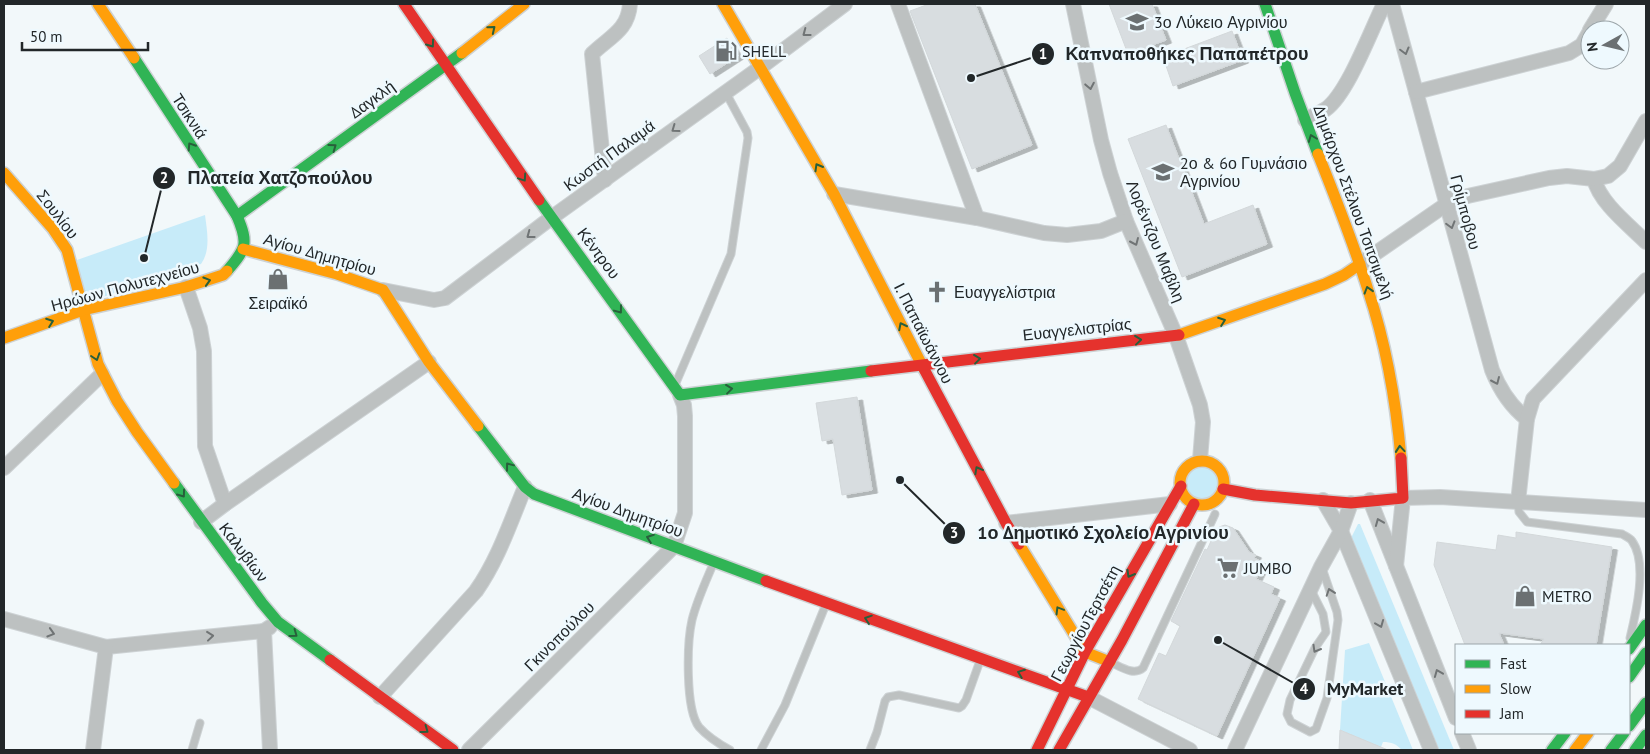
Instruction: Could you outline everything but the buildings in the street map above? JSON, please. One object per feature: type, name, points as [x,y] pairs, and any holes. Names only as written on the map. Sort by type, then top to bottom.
[{"type":"street","name":"Τσικνιά","points":[[98,4],[237,216],[245,240],[243,249]]},
{"type":"street","name":"Κέντρου","points":[[404,4],[551,218],[677,390],[684,405],[685,416],[685,514],[674,546]]},
{"type":"street","name":"Δαγκλή","points":[[237,216],[446,66],[524,4]]},
{"type":"street","points":[[605,180],[592,54],[623,27],[629,13],[630,4]]},
{"type":"street","name":"Ι. Παπαϊωάννου","points":[[723,4],[834,194],[1006,523],[1085,652]]},
{"type":"street","name":"Κωστή Παλαμά","points":[[383,290],[434,300],[445,298],[551,218],[726,93],[845,4]]},
{"type":"street","points":[[898,4],[977,218]]},
{"type":"street","name":"Λορέντζου Μαβίλη","points":[[1074,4],[1101,140],[1126,221],[1176,336],[1200,405],[1203,422],[1200,460]]},
{"type":"street","name":"Δημάρχου Στέλιου Τσιτσιμελή","points":[[1265,4],[1305,120],[1360,264],[1375,314],[1399,437],[1403,498],[1396,566]]},
{"type":"street","points":[[1305,120],[1327,108],[1337,98],[1348,80],[1384,4]]},
{"type":"street","name":"Γρίμποβου","points":[[1392,4],[1445,204],[1492,370],[1498,386],[1506,399],[1527,419]]},
{"type":"street","points":[[1596,20],[1606,4]]},
{"type":"street","points":[[1416,92],[1569,53],[1580,46]]},
{"type":"street","points":[[1646,121],[1616,170],[1604,178],[1594,179],[1602,198],[1646,242]]},
{"type":"street","name":"Σουλίου","points":[[4,173],[62,240],[71,262],[82,310]]},
{"type":"street","name":"Ευαγγελιστρίας","points":[[677,390],[922,365],[1176,336],[1325,284],[1344,275],[1456,198],[1549,178],[1573,176],[1594,179]]},
{"type":"street","points":[[834,194],[977,218],[1044,233],[1067,236],[1101,231],[1126,221]]},
{"type":"street","name":"Ηρώων Πολυτεχνείου","points":[[6,336],[82,310],[186,287],[223,275],[238,258],[243,249]]},
{"type":"street","name":"Αγίου Δημητρίου","points":[[243,249],[351,278],[383,290],[429,362],[525,487],[545,500],[1088,698]]},
{"type":"street","points":[[1518,502],[1527,419],[1530,405],[1536,394],[1646,280]]},
{"type":"street","points":[[186,287],[200,328],[204,351],[205,446],[225,504]]},
{"type":"street","name":"Καλυβίων","points":[[82,310],[102,374],[136,432],[278,622],[453,750]]},
{"type":"street","points":[[202,522],[429,362]]},
{"type":"street","points":[[4,468],[102,374]]},
{"type":"street","points":[[1200,460],[1207,461],[1219,468],[1224,482],[1220,496],[1208,504],[1194,504],[1183,493],[1181,486],[1183,472],[1187,467],[1200,460]]},
{"type":"street","name":"ΓεωργίουΤερτσέτη","points":[[1037,750],[1085,652],[1181,486]]},
{"type":"street","points":[[380,697],[485,579],[525,487]]},
{"type":"street","points":[[1223,489],[1240,493],[1351,503],[1429,496],[1646,510]]},
{"type":"street","points":[[1323,500],[1341,531],[1431,750]]},
{"type":"street","name":"Δημάρχου Στέλιου Τσιτσιμελή","points":[[1370,500],[1455,715]]},
{"type":"street","points":[[1235,750],[1341,531],[1351,503]]},
{"type":"street","points":[[1006,523],[1170,504]]},
{"type":"street","points":[[1059,750],[1110,662],[1180,527],[1194,504]]},
{"type":"street","name":"Γκινοπούλου","points":[[469,750],[674,546]]},
{"type":"street","points":[[4,619],[106,647],[264,631],[278,622]]},
{"type":"street","points":[[1630,646],[1646,625]]},
{"type":"street","points":[[264,631],[270,750]]},
{"type":"street","points":[[93,750],[106,647]]},
{"type":"street","points":[[1085,652],[1110,662]]},
{"type":"street","points":[[1630,676],[1646,654]]},
{"type":"street","points":[[1088,698],[1190,750]]},
{"type":"street","points":[[1630,725],[1646,703]]},
{"type":"street","points":[[1462,734],[1469,750]]},
{"type":"street","points":[[1552,750],[1565,734]]},
{"type":"street","points":[[1575,750],[1587,734]]},
{"type":"street","points":[[1611,750],[1623,734]]},
{"type":"street","points":[[1635,750],[1646,735]]},
{"type":"lane","points":[[677,390],[731,254],[748,138],[747,132],[726,93]]},
{"type":"lane","points":[[1518,502],[1520,512],[1527,522],[1622,534],[1631,540],[1636,551],[1640,592],[1630,644]]},
{"type":"lane","points":[[1110,662],[1132,672],[1137,672],[1143,668],[1215,514]]},
{"type":"lane","points":[[714,561],[692,621],[689,650],[690,701],[693,716],[699,727],[730,750]]},
{"type":"lane","points":[[1311,590],[1323,614],[1326,632],[1315,648],[1290,700],[1287,714],[1291,722],[1310,732],[1316,729],[1326,704],[1338,620],[1322,567]]},
{"type":"lane","points":[[761,750],[785,705],[826,604]]},
{"type":"lane","points":[[870,750],[888,697],[900,695],[958,708],[966,700],[981,658]]},
{"type":"lane","points":[[192,750],[200,723]]},
{"type":"shaded area","points":[[205,215],[207,247],[201,264],[91,301],[85,300],[77,260]]},
{"type":"shaded area","points":[[1202,465],[1214,471],[1220,483],[1214,495],[1202,501],[1190,495],[1184,483],[1190,471]]},
{"type":"shaded area","points":[[1358,524],[1360,524],[1454,750],[1439,750],[1351,538]]},
{"type":"shaded area","points":[[1369,643],[1413,750],[1402,750],[1394,744],[1386,742],[1383,742],[1381,747],[1340,730],[1345,650]]},
{"type":"traffic: fast","points":[[1265,4],[1318,154]]},
{"type":"traffic: fast","points":[[237,216],[462,53]]},
{"type":"traffic: fast","points":[[134,58],[237,216],[243,233],[244,246],[227,271]]},
{"type":"traffic: fast","points":[[539,200],[680,395],[871,371]]},
{"type":"traffic: fast","points":[[478,426],[525,487],[534,494],[766,581]]},
{"type":"traffic: fast","points":[[174,483],[278,622],[330,660]]},
{"type":"traffic: fast","points":[[1630,648],[1646,625]]},
{"type":"traffic: fast","points":[[1630,676],[1646,653]]},
{"type":"traffic: fast","points":[[1630,725],[1646,703]]},
{"type":"traffic: fast","points":[[1552,750],[1564,734]]},
{"type":"traffic: fast","points":[[1611,750],[1623,734]]},
{"type":"traffic: fast","points":[[1635,750],[1646,735]]},
{"type":"traffic: slow","points":[[98,4],[134,58]]},
{"type":"traffic: slow","points":[[462,53],[524,4]]},
{"type":"traffic: slow","points":[[723,4],[834,194],[924,369]]},
{"type":"traffic: slow","points":[[1318,154],[1357,256],[1380,331],[1393,394],[1401,458]]},
{"type":"traffic: slow","points":[[4,173],[53,229],[67,250],[98,364],[117,401],[174,483]]},
{"type":"traffic: slow","points":[[243,249],[337,274],[383,290],[429,362],[478,426]]},
{"type":"traffic: slow","points":[[1179,335],[1325,284],[1344,275],[1360,264]]},
{"type":"traffic: slow","points":[[4,338],[83,310],[186,287],[223,275],[227,271]]},
{"type":"traffic: slow","points":[[1202,461],[1214,465],[1220,471],[1224,483],[1220,495],[1214,501],[1202,505],[1190,501],[1184,495],[1180,483],[1184,471],[1190,465],[1202,461]]},
{"type":"traffic: slow","points":[[1019,544],[1085,652],[1110,662]]},
{"type":"traffic: slow","points":[[1575,750],[1587,734]]},
{"type":"traffic: jam","points":[[404,4],[539,200]]},
{"type":"traffic: jam","points":[[871,371],[1179,335]]},
{"type":"traffic: jam","points":[[924,369],[1019,544]]},
{"type":"traffic: jam","points":[[1223,489],[1255,495],[1351,503],[1403,498],[1401,458]]},
{"type":"traffic: jam","points":[[1037,750],[1085,652],[1181,486]]},
{"type":"traffic: jam","points":[[1059,750],[1122,640],[1194,504]]},
{"type":"traffic: jam","points":[[766,581],[1088,697]]},
{"type":"traffic: jam","points":[[330,660],[453,750]]},
{"type":"place","name":"3ο Λύκειο Αγρινίου","points":[[1137,22]]},
{"type":"place","name":"SHELL","points":[[726,51]]},
{"type":"place","name":"Καπναποθήκες Παπαπέτρου","points":[[971,78]]},
{"type":"place","name":"2ο & 6ο Γυμνάσιο Αγρινίου","points":[[1163,172]]},
{"type":"place","name":"Πλατεία Χατζοπούλου","points":[[144,258]]},
{"type":"place","name":"Σειραϊκό","points":[[278,279]]},
{"type":"place","name":"Ευαγγελίστρια","points":[[937,292]]},
{"type":"place","name":"1ο Δημοτικό Σχολείο Αγρινίου","points":[[900,480]]},
{"type":"place","name":"JUMBO","points":[[1228,568]]},
{"type":"place","name":"METRO","points":[[1525,596]]},
{"type":"place","name":"MyMarket","points":[[1218,640]]}]
